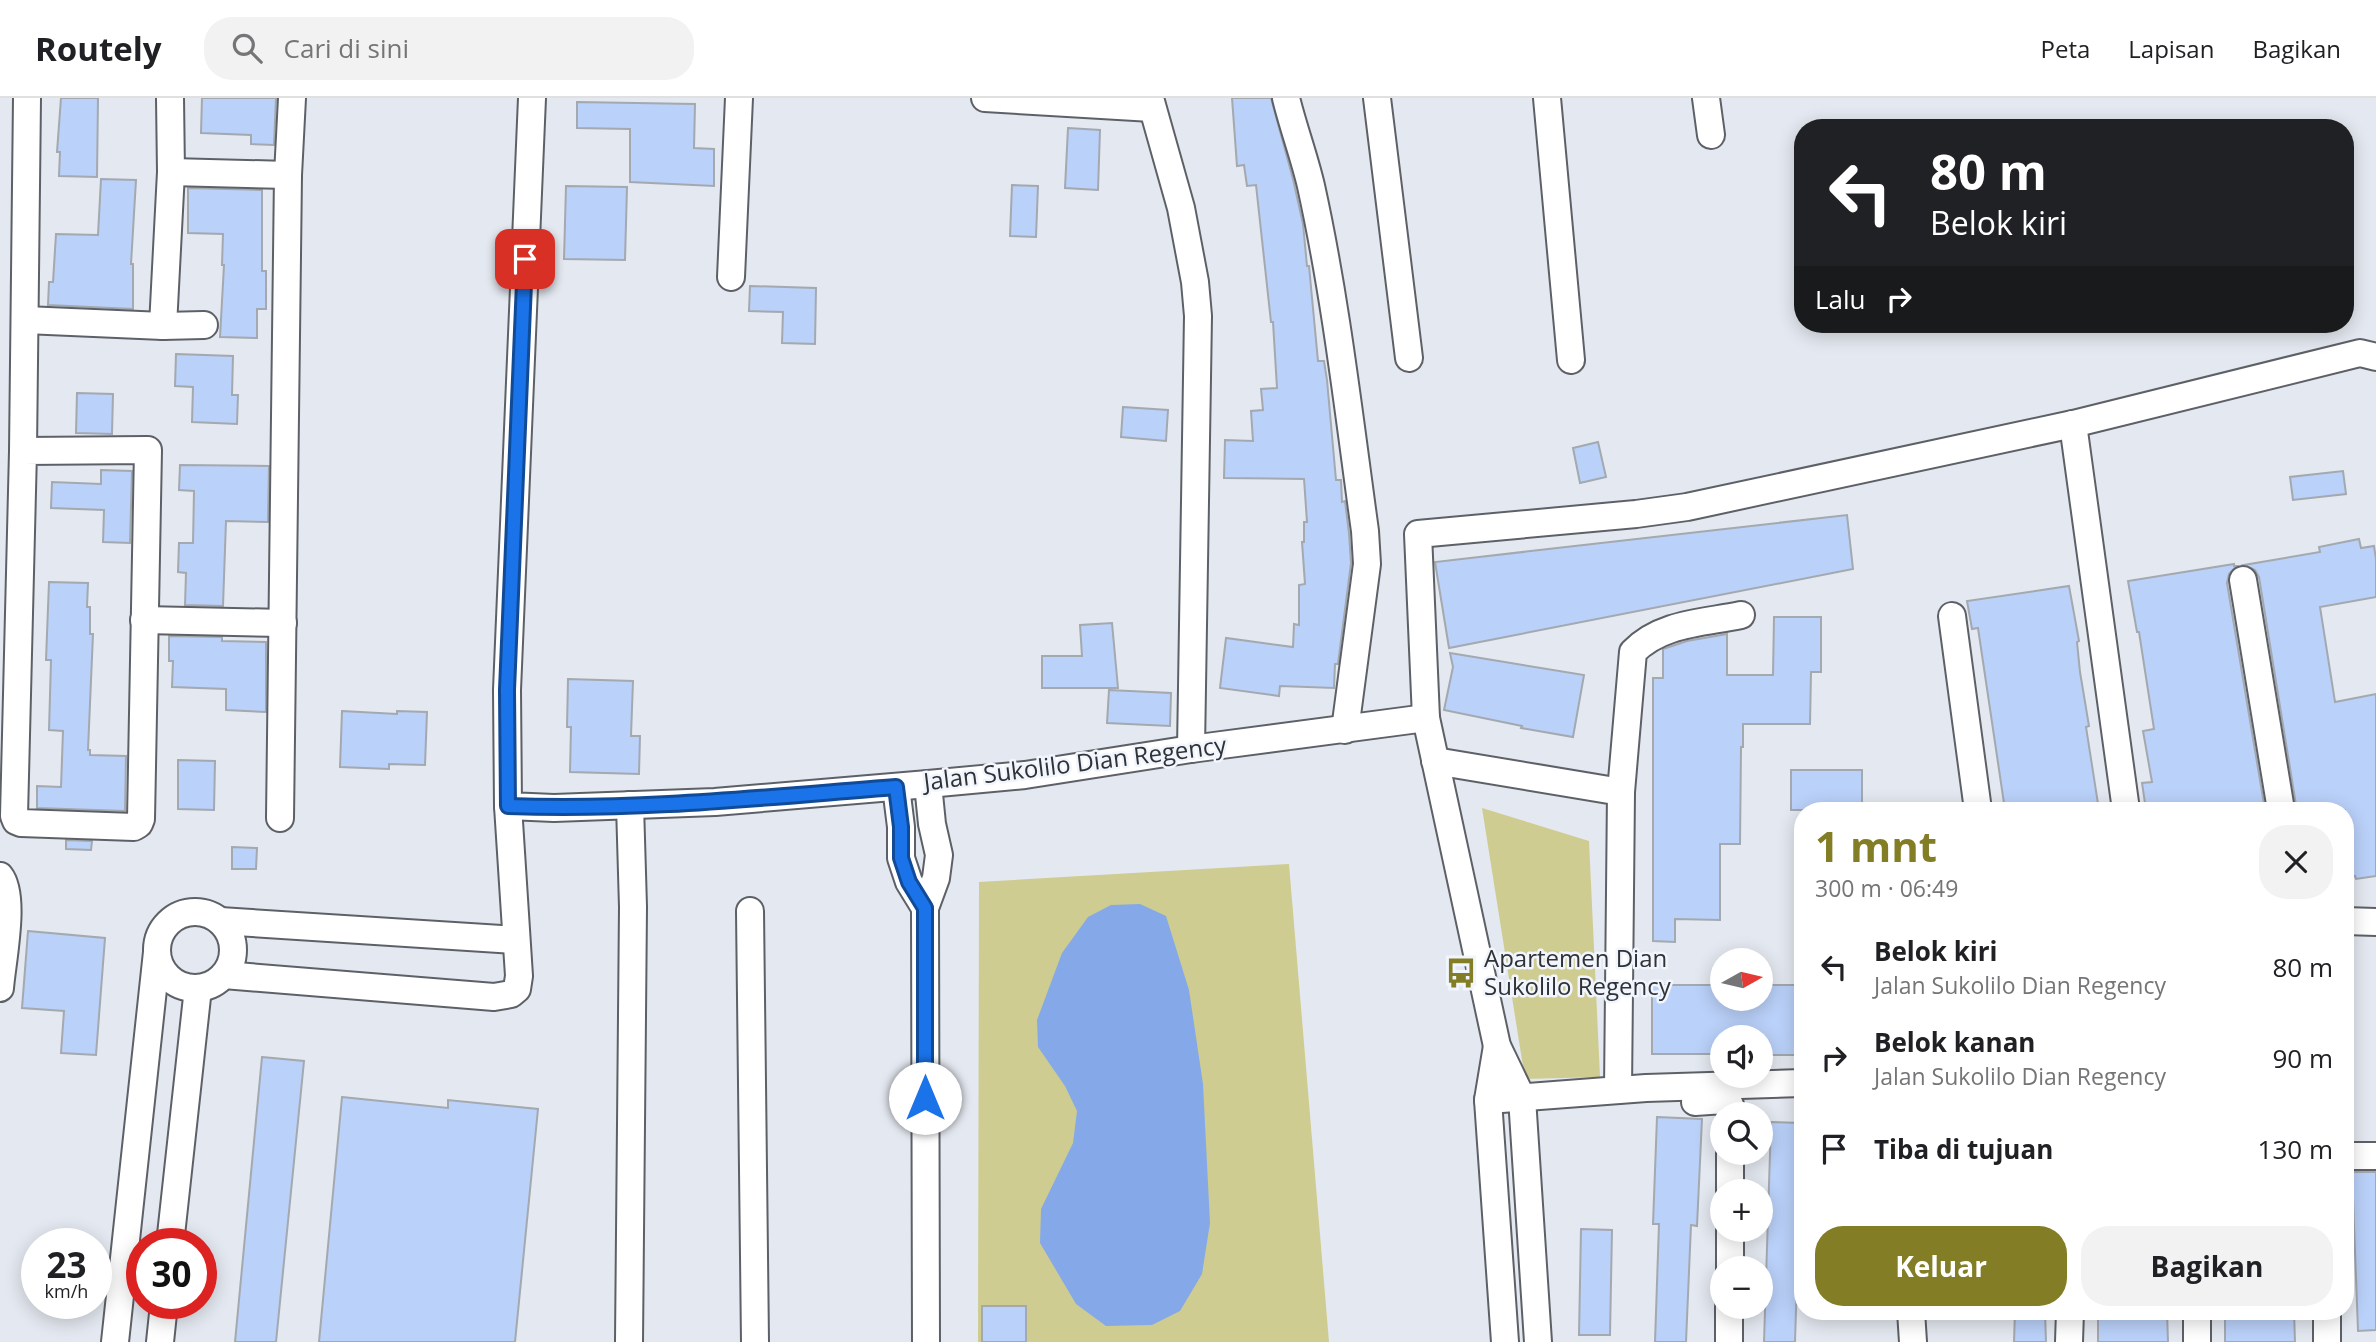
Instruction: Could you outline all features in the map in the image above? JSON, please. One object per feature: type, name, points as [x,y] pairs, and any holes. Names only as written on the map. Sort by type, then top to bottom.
[{"type":"street","points":[[23,451],[148,450],[140,822],[134,827],[26,823],[16,821],[14,816],[23,451],[27,98]]},
{"type":"street","points":[[163,326],[171,172],[170,98]]},
{"type":"street","points":[[280,818],[288,175],[292,98]]},
{"type":"street","points":[[224,975],[500,997],[517,989],[519,982],[508,806],[507,690],[532,98]]},
{"type":"street","points":[[731,277],[739,98]]},
{"type":"street","points":[[985,98],[1151,103],[1181,208],[1195,282],[1198,316],[1191,749]]},
{"type":"street","points":[[1286,98],[1318,220],[1366,531],[1367,564],[1345,730]]},
{"type":"street","points":[[1377,98],[1409,358]]},
{"type":"street","points":[[1547,98],[1571,360]]},
{"type":"street","points":[[1706,98],[1711,135]]},
{"type":"street","points":[[171,172],[288,175]]},
{"type":"street","points":[[25,320],[163,326],[204,325]]},
{"type":"street","points":[[1538,1342],[1522,1098],[1497,1046],[1426,718],[1418,534],[1687,507],[2073,424],[2360,353],[2376,356]]},
{"type":"street","points":[[2073,424],[2125,802]]},
{"type":"street","points":[[2243,580],[2280,802]]},
{"type":"street","points":[[1618,1090],[1622,792],[1633,652],[1645,640],[1662,631],[1741,615]]},
{"type":"street","points":[[1952,616],[1977,802]]},
{"type":"street","points":[[144,620],[283,623]]},
{"type":"street","name":"Jalan Sukolilo Dian Regency","points":[[508,806],[554,808],[715,802],[1025,775],[1191,749],[1426,718]]},
{"type":"street","points":[[1435,761],[1622,792]]},
{"type":"street","points":[[926,1342],[925,908],[936,878],[939,855],[932,824],[928,784]]},
{"type":"street","points":[[896,787],[901,827],[901,858],[909,882],[925,908]]},
{"type":"street","points":[[629,1342],[633,907],[630,805]]},
{"type":"street","points":[[0,876],[8,902],[0,988]]},
{"type":"street","points":[[750,911],[755,1342]]},
{"type":"street","points":[[115,1342],[159,937],[167,925],[179,915],[193,912],[208,914],[220,921],[229,933],[233,947],[232,962],[224,975],[212,984],[198,988],[183,986],[170,978],[161,966],[158,952]]},
{"type":"street","points":[[220,921],[516,940]]},
{"type":"street","points":[[2354,921],[2376,922]]},
{"type":"street","points":[[172,1228],[198,988]]},
{"type":"street","points":[[1497,1046],[1488,1100],[1505,1342]]},
{"type":"street","points":[[1488,1100],[1646,1088],[1794,1083]]},
{"type":"street","points":[[1646,1088],[1657,1102],[1726,1102]]},
{"type":"street","points":[[2354,1156],[2376,1156]]},
{"type":"street","points":[[160,1342],[162,1319]]},
{"type":"street","points":[[1729,1342],[1730,1319]]},
{"type":"street","points":[[1912,1320],[1913,1342]]},
{"type":"street","points":[[2069,1342],[2070,1320]]},
{"type":"street","points":[[2197,1320],[2197,1342]]},
{"type":"street","points":[[2327,1320],[2327,1342]]},
{"type":"shaded area","points":[[1482,808],[1589,841],[1600,1077],[1525,1079]]},
{"type":"shaded area","points":[[1289,864],[1329,1342],[978,1342],[979,882]]},
{"type":"water","points":[[1140,904],[1166,916],[1189,990],[1203,1084],[1210,1223],[1202,1274],[1180,1311],[1152,1325],[1106,1326],[1076,1304],[1040,1243],[1041,1209],[1073,1143],[1077,1111],[1065,1086],[1038,1047],[1037,1020],[1062,953],[1088,917],[1111,905]]},
{"type":"building","points":[[61,98],[98,98],[97,177],[59,176],[60,152],[57,152]]},
{"type":"building","points":[[202,98],[276,98],[274,145],[251,144],[251,135],[201,133]]},
{"type":"building","points":[[1232,98],[1271,98],[1293,179],[1309,266],[1318,361],[1324,361],[1327,380],[1336,480],[1341,480],[1342,502],[1345,501],[1349,533],[1351,563],[1338,664],[1335,664],[1334,688],[1280,686],[1279,696],[1220,688],[1226,638],[1293,647],[1294,624],[1299,625],[1299,585],[1305,584],[1302,542],[1304,522],[1307,522],[1304,479],[1224,478],[1225,440],[1253,441],[1251,411],[1263,410],[1261,389],[1277,388],[1273,322],[1256,185],[1247,186],[1244,165],[1237,166]]},
{"type":"building","points":[[577,102],[695,104],[694,148],[714,149],[714,186],[630,182],[630,129],[577,128]]},
{"type":"building","points":[[1068,128],[1100,130],[1098,190],[1065,188]]},
{"type":"building","points":[[101,179],[136,180],[131,264],[133,309],[48,305],[49,282],[53,282],[56,234],[98,235]]},
{"type":"building","points":[[1012,185],[1038,186],[1036,237],[1010,236]]},
{"type":"building","points":[[566,186],[627,187],[625,260],[564,259]]},
{"type":"building","points":[[188,188],[262,190],[262,271],[266,271],[266,309],[257,309],[257,338],[220,337],[223,234],[188,233]]},
{"type":"building","points":[[750,286],[816,288],[815,344],[782,343],[783,312],[749,311]]},
{"type":"building","points":[[176,354],[233,356],[232,395],[238,395],[237,424],[192,422],[193,387],[175,386]]},
{"type":"building","points":[[77,393],[113,394],[112,434],[76,433]]},
{"type":"building","points":[[1123,407],[1168,410],[1166,441],[1121,437]]},
{"type":"building","points":[[1598,442],[1606,477],[1580,483],[1573,448]]},
{"type":"building","points":[[180,465],[269,466],[268,522],[226,521],[223,606],[185,605],[186,573],[178,572],[179,543],[193,543],[194,491],[179,490]]},
{"type":"building","points":[[101,470],[132,471],[130,543],[103,542],[104,510],[51,508],[52,482],[101,484]]},
{"type":"building","points":[[2343,471],[2346,494],[2293,500],[2290,477]]},
{"type":"building","points":[[1847,515],[1853,569],[1449,648],[1435,562]]},
{"type":"building","points":[[2359,539],[2361,548],[2374,546],[2376,559],[2376,597],[2320,607],[2335,702],[2376,694],[2376,876],[2356,879],[2354,802],[2296,802],[2259,577],[2255,570],[2244,565],[2320,552],[2319,547]]},
{"type":"building","points":[[2234,564],[2237,566],[2229,574],[2227,583],[2264,802],[2145,802],[2142,783],[2152,782],[2143,731],[2154,729],[2128,581]]},
{"type":"building","points":[[49,582],[88,583],[87,607],[90,607],[90,634],[93,634],[88,750],[90,755],[126,756],[125,811],[37,808],[37,786],[61,787],[63,731],[49,730],[51,660],[46,660]]},
{"type":"building","points":[[2069,586],[2079,641],[2080,672],[2089,726],[2086,727],[2098,802],[2004,802],[1978,628],[1972,629],[1967,601]]},
{"type":"building","points":[[1774,617],[1821,617],[1821,672],[1811,672],[1810,724],[1743,724],[1740,844],[1720,844],[1720,920],[1675,919],[1675,942],[1653,941],[1653,678],[1663,678],[1663,649],[1687,641],[1727,634],[1727,675],[1773,675]]},
{"type":"building","points":[[1112,623],[1118,688],[1042,688],[1042,656],[1082,656],[1080,625]]},
{"type":"building","points":[[169,636],[222,637],[222,641],[266,642],[266,712],[226,710],[226,689],[172,687],[173,661],[169,661]]},
{"type":"building","points":[[1450,653],[1584,675],[1573,737],[1444,710],[1453,667]]},
{"type":"building","points":[[568,679],[633,681],[631,736],[640,736],[639,774],[570,772]]},
{"type":"building","points":[[1109,690],[1171,693],[1170,726],[1107,723]]},
{"type":"building","points":[[342,711],[397,714],[397,711],[427,712],[425,765],[389,764],[389,769],[340,767]]},
{"type":"building","points":[[178,760],[215,761],[214,810],[178,809]]},
{"type":"building","points":[[1791,770],[1862,770],[1862,802],[1794,802],[1794,810],[1791,810]]},
{"type":"building","points":[[66,840],[92,841],[91,850],[66,849]]},
{"type":"building","points":[[232,847],[257,848],[256,869],[232,869]]},
{"type":"building","points":[[28,931],[105,938],[96,1055],[61,1053],[64,1011],[22,1008]]},
{"type":"building","points":[[1652,985],[1710,985],[1710,1012],[1773,1012],[1773,985],[1794,985],[1794,1055],[1773,1055],[1773,1025],[1710,1025],[1710,1054],[1652,1054]]},
{"type":"building","points":[[262,1057],[304,1061],[276,1342],[235,1342]]},
{"type":"building","points":[[342,1097],[448,1108],[448,1100],[538,1109],[515,1342],[319,1342]]},
{"type":"building","points":[[1657,1117],[1702,1119],[1697,1226],[1691,1225],[1686,1342],[1655,1342],[1659,1224],[1653,1224]]},
{"type":"building","points":[[1773,1122],[1794,1123],[1795,1342],[1764,1342],[1765,1319],[1773,1319],[1773,1256],[1767,1256],[1767,1242],[1773,1242],[1773,1179],[1769,1179],[1770,1165],[1773,1165]]},
{"type":"building","points":[[2354,1172],[2376,1172],[2376,1330],[2358,1331]]},
{"type":"building","points":[[1581,1229],[1612,1230],[1610,1335],[1579,1335]]},
{"type":"building","points":[[982,1306],[1026,1306],[1026,1342],[982,1342]]},
{"type":"building","points":[[2015,1320],[2045,1320],[2046,1342],[2014,1342]]},
{"type":"building","points":[[2098,1320],[2167,1320],[2168,1342],[2098,1342]]},
{"type":"building","points":[[2225,1320],[2294,1320],[2295,1342],[2225,1342]]},
{"type":"place","name":"Apartemen Dian Sukolilo Regency","points":[[1461,973]]},
{"type":"route","points":[[525,259],[507,690],[508,806],[554,808],[715,802],[896,787],[901,827],[901,858],[909,882],[925,908],[925,1098]]}]
